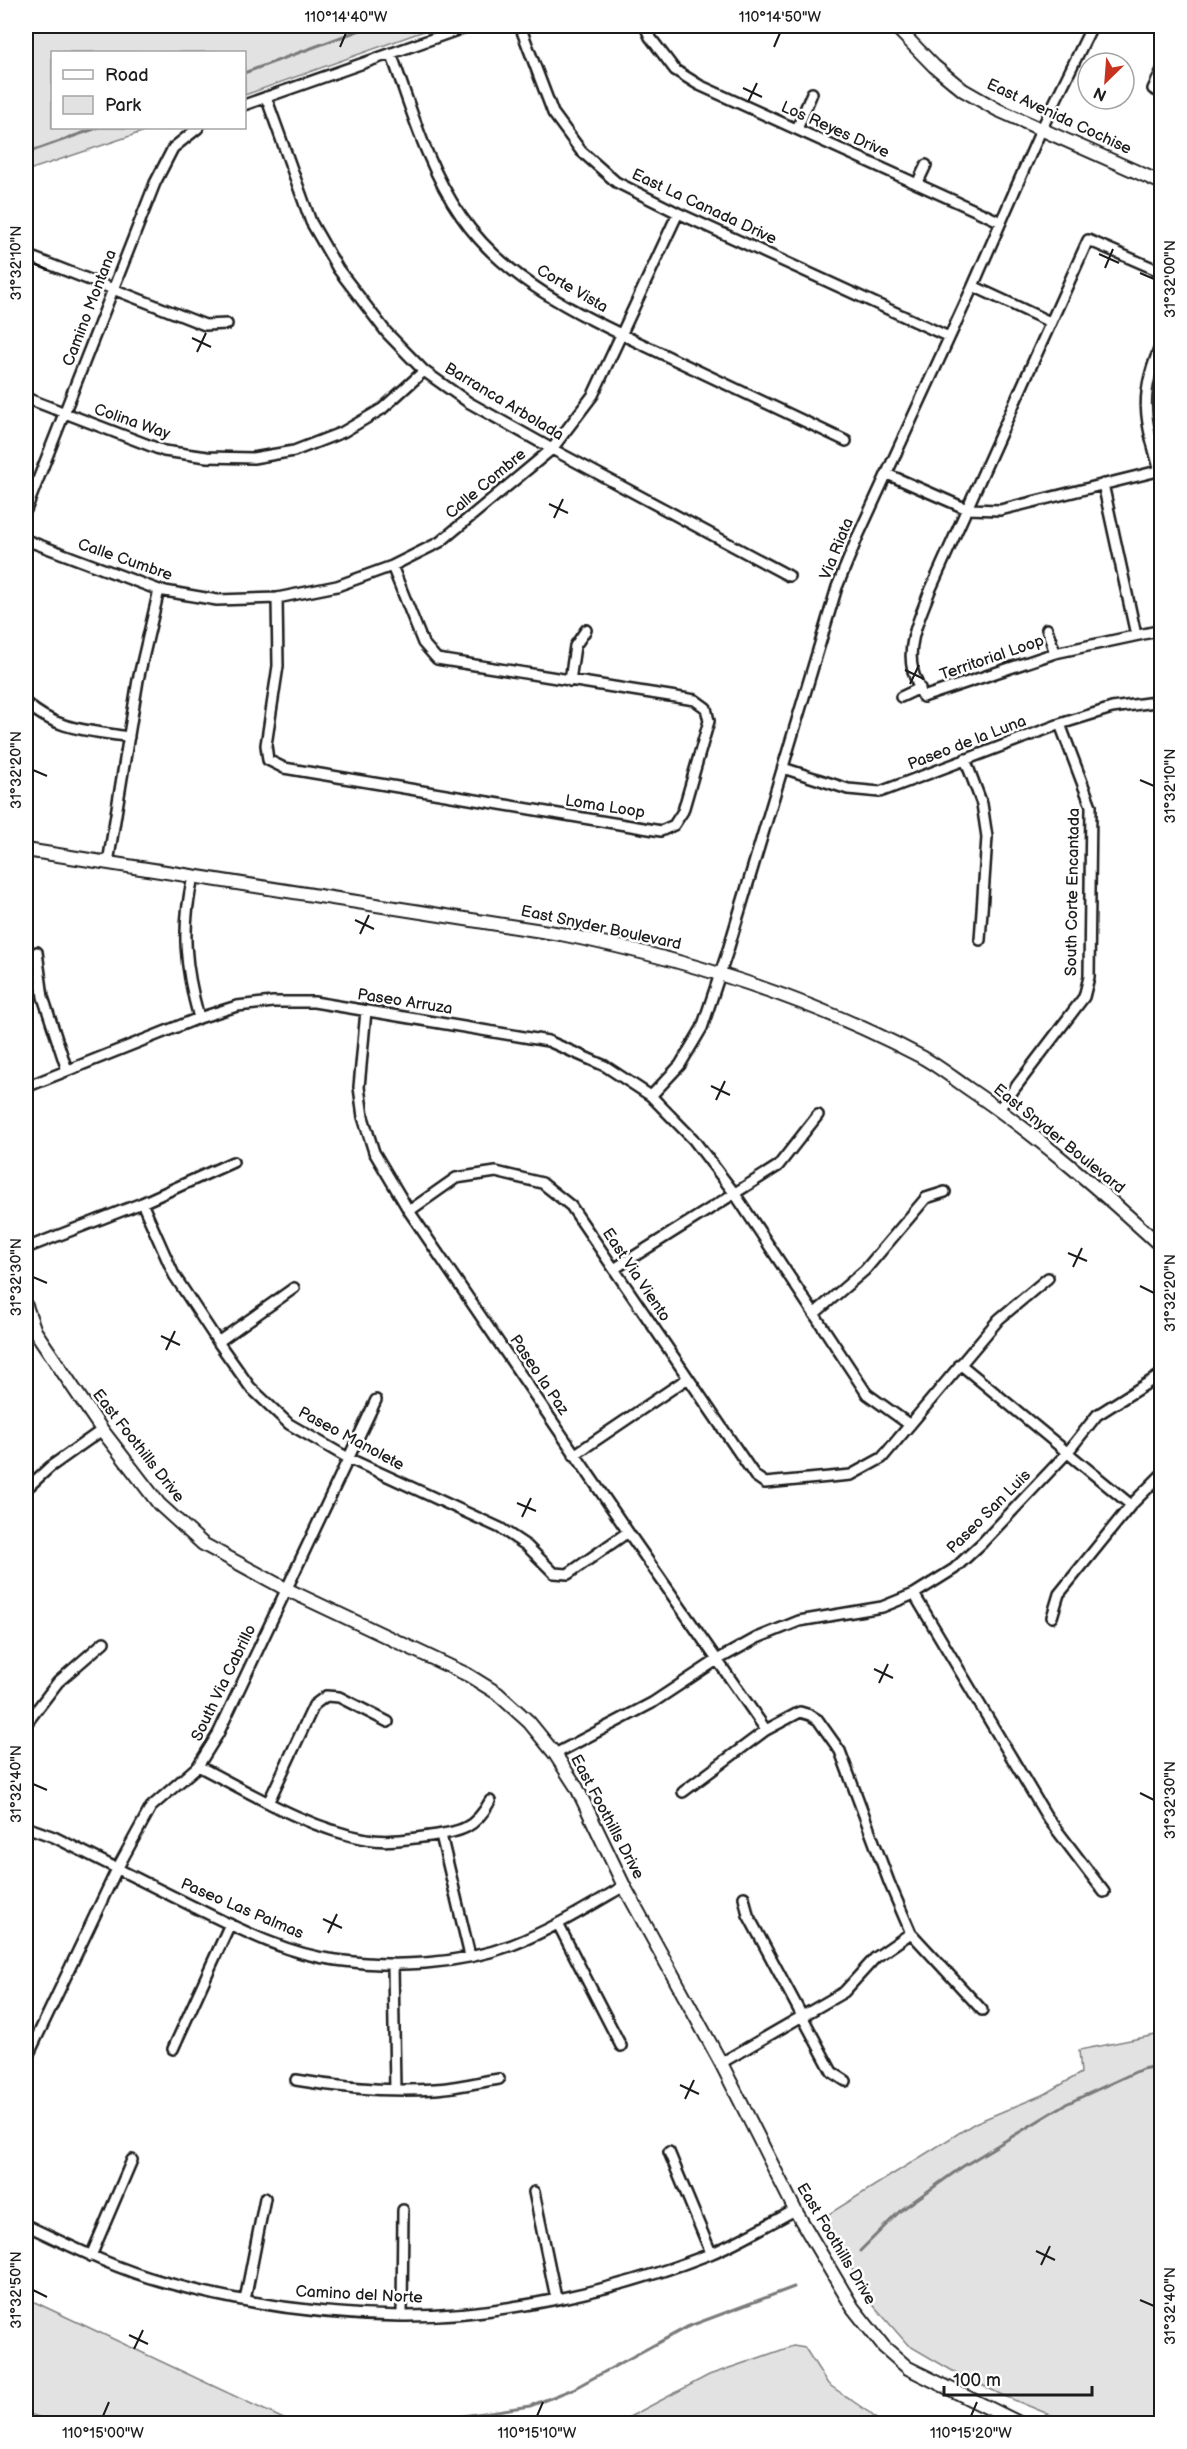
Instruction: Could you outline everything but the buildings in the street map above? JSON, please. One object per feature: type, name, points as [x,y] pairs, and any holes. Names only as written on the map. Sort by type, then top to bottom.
[{"type":"street","points":[[246,104],[469,26]]},
{"type":"street","name":"East La Canada Drive","points":[[520,26],[553,113],[581,151],[616,182],[678,213],[949,337]]},
{"type":"street","name":"Los Reyes Drive","points":[[645,26],[650,37],[675,70],[699,84],[1001,222]]},
{"type":"street","name":"East Avenida Cochise","points":[[895,26],[934,66],[963,90],[998,110],[1161,183]]},
{"type":"street","name":"Via Riata","points":[[651,1096],[680,1065],[702,1029],[837,587],[858,536],[973,286],[1042,128],[1092,26]]},
{"type":"street","name":"Corte Vista","points":[[391,53],[434,168],[461,217],[497,257],[539,291],[846,441]]},
{"type":"street","points":[[1157,91],[1161,70]]},
{"type":"street","points":[[797,129],[812,93]]},
{"type":"street","name":"Barranca Arbolada","points":[[266,97],[311,222],[338,269],[387,333],[424,371],[468,402],[789,576]]},
{"type":"street","name":"Camino Montana","points":[[26,510],[155,183],[173,148],[197,129]]},
{"type":"street","points":[[917,184],[926,165]]},
{"type":"street","name":"Calle Combre","points":[[392,566],[440,542],[552,449],[593,395],[678,213]]},
{"type":"street","name":"Territorial Loop","points":[[1161,272],[1088,240],[929,593],[914,636],[911,650],[912,670],[923,697],[1055,653],[1161,630]]},
{"type":"street","points":[[26,255],[205,325],[227,324]]},
{"type":"street","points":[[973,286],[1050,322]]},
{"type":"street","points":[[887,474],[967,509],[1000,510],[1161,471],[1147,425],[1145,405],[1146,385],[1161,343]]},
{"type":"street","name":"Colina Way","points":[[26,398],[164,450],[207,457],[253,458],[294,451],[343,432],[382,409],[424,371]]},
{"type":"street","points":[[1103,484],[1136,634]]},
{"type":"street","name":"Calle Cumbre","points":[[26,540],[159,590],[217,600],[277,598],[337,586],[392,566]]},
{"type":"street","name":"Loma Loop","points":[[277,598],[278,666],[266,745],[268,759],[284,768],[661,831],[674,825],[683,811],[709,721],[706,708],[695,700],[437,659],[423,643],[392,566]]},
{"type":"street","points":[[108,863],[138,680],[159,590]]},
{"type":"street","points":[[1047,629],[1055,653]]},
{"type":"street","points":[[570,681],[575,646],[586,630]]},
{"type":"street","points":[[901,697],[920,688]]},
{"type":"street","name":"Paseo de la Luna","points":[[783,768],[848,789],[880,792],[1060,724],[1112,708],[1161,701]]},
{"type":"street","points":[[27,707],[60,726],[129,737]]},
{"type":"street","name":"South Corte Encantada","points":[[999,1109],[1084,997],[1089,977],[1091,806],[1060,724]]},
{"type":"street","points":[[965,759],[982,804],[987,837],[980,940]]},
{"type":"street","name":"East Snyder Boulevard","points":[[26,850],[561,934],[639,950],[721,972],[814,1005],[911,1052],[999,1109],[1040,1141],[1161,1247]]},
{"type":"street","points":[[194,877],[189,897],[185,946],[189,981],[199,1018]]},
{"type":"street","points":[[36,952],[43,998],[67,1070]]},
{"type":"street","name":"Paseo Arruza","points":[[26,1087],[199,1018],[237,1006],[273,1002],[314,1002],[548,1041],[605,1066],[651,1096],[693,1139],[735,1194],[867,1394],[910,1425]]},
{"type":"street","name":"Paseo la Paz","points":[[366,1011],[359,1087],[363,1117],[374,1152],[409,1211],[574,1455],[766,1730]]},
{"type":"street","points":[[614,1269],[778,1166],[818,1115]]},
{"type":"street","points":[[26,1248],[142,1203],[233,1162]]},
{"type":"street","name":"East Via Viento","points":[[409,1211],[456,1178],[496,1172],[542,1183],[571,1206],[755,1476],[765,1483],[851,1475],[882,1458],[999,1319],[1048,1278]]},
{"type":"street","points":[[814,1314],[865,1270],[926,1198],[945,1192]]},
{"type":"street","name":"Paseo Manolete","points":[[142,1203],[174,1275],[218,1342],[249,1387],[289,1424],[348,1458],[500,1528],[527,1546],[554,1573],[568,1574],[628,1532]]},
{"type":"street","points":[[218,1342],[294,1288]]},
{"type":"street","name":"East Foothills Drive","points":[[26,1306],[35,1330],[102,1430],[159,1503],[203,1544],[286,1589],[468,1674],[497,1693],[528,1722],[555,1754],[577,1788],[624,1886],[721,2063],[795,2210],[853,2308],[884,2347],[908,2368],[1021,2424]]},
{"type":"street","points":[[960,1364],[1131,1505]]},
{"type":"street","name":"Paseo San Luis","points":[[555,1754],[652,1703],[717,1660],[757,1638],[798,1621],[882,1607],[914,1594],[954,1569],[982,1544],[1067,1454],[1097,1415],[1161,1374]]},
{"type":"street","points":[[574,1455],[688,1378]]},
{"type":"street","name":"South Via Cabrillo","points":[[26,2060],[117,1869],[151,1807],[198,1766],[218,1734],[376,1400]]},
{"type":"street","points":[[26,1489],[50,1467],[102,1430]]},
{"type":"street","points":[[1052,1617],[1059,1594],[1131,1505],[1161,1474]]},
{"type":"street","points":[[914,1594],[1047,1817],[1104,1892]]},
{"type":"street","points":[[26,1724],[58,1682],[104,1642]]},
{"type":"street","points":[[269,1801],[314,1705],[326,1696],[339,1697],[388,1722]]},
{"type":"street","points":[[683,1792],[766,1730],[800,1712],[818,1720],[840,1751],[911,1933],[982,2010]]},
{"type":"street","points":[[198,1766],[327,1829],[368,1839],[401,1840],[463,1830],[481,1817],[490,1801]]},
{"type":"street","name":"Paseo Las Palmas","points":[[26,1827],[54,1837],[230,1924],[286,1947],[335,1960],[393,1965],[470,1956],[511,1945],[558,1924],[624,1886]]},
{"type":"street","points":[[441,1835],[470,1956]]},
{"type":"street","points":[[744,1897],[748,1915],[832,2072],[846,2080]]},
{"type":"street","points":[[173,2049],[230,1924]]},
{"type":"street","points":[[558,1924],[621,2046]]},
{"type":"street","points":[[721,2063],[844,1992],[874,1958],[911,1933]]},
{"type":"street","points":[[393,1965],[395,2090]]},
{"type":"street","points":[[296,2080],[345,2089],[395,2090],[437,2089],[499,2079]]},
{"type":"street","points":[[669,2152],[711,2253]]},
{"type":"street","points":[[91,2256],[132,2160]]},
{"type":"street","points":[[534,2192],[556,2298]]},
{"type":"street","points":[[245,2300],[265,2198]]},
{"type":"street","points":[[402,2316],[403,2210]]},
{"type":"street","name":"Camino del Norte","points":[[26,2225],[91,2256],[163,2282],[245,2300],[310,2310],[402,2316],[476,2311],[556,2298],[628,2281],[711,2253],[795,2210]]},
{"type":"green space","points":[[26,26],[438,26],[246,95],[246,51],[51,51],[51,129],[151,129],[26,171]]},
{"type":"green space","points":[[1161,2034],[1161,2423],[1070,2423],[1002,2395],[951,2370],[908,2345],[868,2299],[824,2217],[975,2123],[1047,2093],[1081,2073],[1079,2050]]},
{"type":"green space","points":[[26,2298],[290,2422],[143,2419],[61,2424],[26,2413]]},
{"type":"green space","points":[[793,2346],[805,2348],[828,2384],[870,2413],[880,2423],[618,2423],[709,2375]]},
{"type":"waterway","points":[[246,72],[371,26]]},
{"type":"waterway","points":[[26,153],[94,129]]},
{"type":"waterway","points":[[860,2251],[900,2211],[962,2167],[1066,2104],[1142,2069],[1162,2065]]},
{"type":"waterway","points":[[409,2424],[530,2406],[573,2389],[687,2327],[794,2287]]}]
